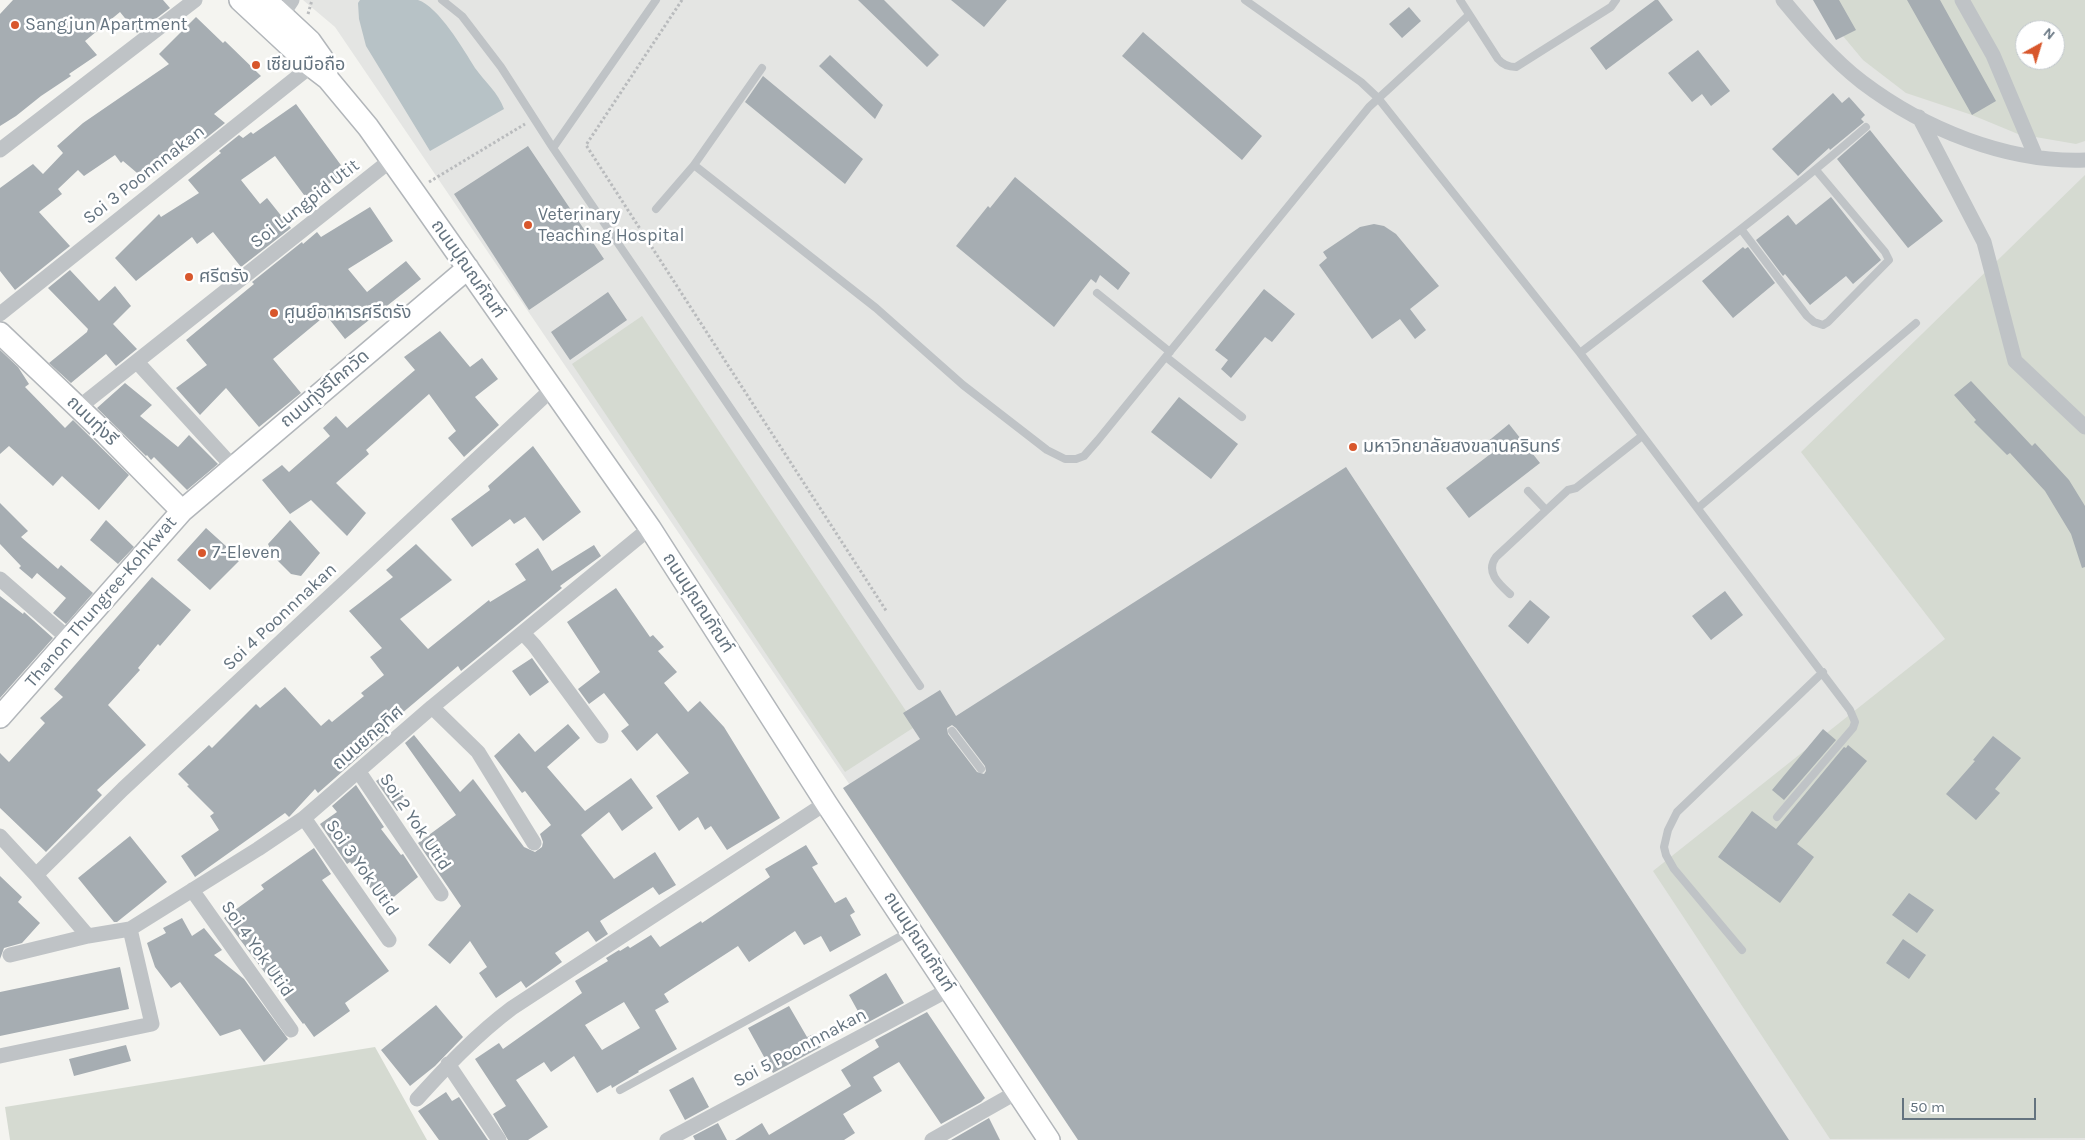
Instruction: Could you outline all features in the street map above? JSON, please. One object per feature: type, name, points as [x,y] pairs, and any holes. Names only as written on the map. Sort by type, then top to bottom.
[{"type":"street","points":[[0,150],[196,0]]},
{"type":"street","name":"ถนนปุณณกัณฑ์","points":[[240,0],[311,66],[328,79],[368,127],[650,528],[826,803],[912,930],[1049,1140]]},
{"type":"street","name":"ถนนปุณณกัณฑ์","points":[[266,0],[287,7],[322,58],[328,79]]},
{"type":"street","points":[[1783,0],[1836,59],[1862,82],[1919,117],[1956,135],[1986,146],[2036,157],[2085,160]]},
{"type":"street","points":[[1962,0],[1993,55],[2036,157]]},
{"type":"street","name":"Soi 3 Poonnnakan","points":[[0,314],[311,66]]},
{"type":"street","points":[[1919,117],[1984,242],[2015,361],[2085,427]]},
{"type":"street","name":"Soi Lungpid Utit","points":[[78,408],[391,160]]},
{"type":"street","name":"ถนนทุ่งรีโคกวัด","points":[[182,510],[468,268]]},
{"type":"street","name":"ถนนทุ่งรี","points":[[0,333],[182,510]]},
{"type":"street","points":[[137,362],[233,467]]},
{"type":"street","name":"Soi 4 Poonnnakan","points":[[36,875],[130,782],[552,389]]},
{"type":"street","name":"Thanon Thungree-Kohkwat","points":[[0,717],[182,510]]},
{"type":"street","name":"ถนนยกอุทิศ","points":[[10,955],[88,936],[130,929],[304,818],[432,707],[650,528]]},
{"type":"street","points":[[0,579],[69,639]]},
{"type":"street","points":[[522,633],[534,645],[601,736]]},
{"type":"street","points":[[432,707],[478,752],[534,843]]},
{"type":"street","name":"Soi 2 Yok Utid","points":[[359,772],[441,894]]},
{"type":"street","points":[[417,1099],[448,1064],[482,1032],[512,1008],[826,803]]},
{"type":"street","name":"Soi 3 Yok Utid","points":[[304,818],[389,940]]},
{"type":"street","points":[[0,836],[88,936]]},
{"type":"street","name":"Soi 4 Yok Utid","points":[[192,890],[291,1030]]},
{"type":"street","points":[[0,1056],[152,1024],[130,929]]},
{"type":"street","name":"Soi 5 Poonnnakan","points":[[677,1138],[950,989]]},
{"type":"street","points":[[448,1064],[499,1140]]},
{"type":"street","points":[[932,1140],[1017,1092]]},
{"type":"lane","points":[[442,0],[462,16],[500,67],[553,148],[920,686]]},
{"type":"lane","points":[[553,148],[656,0]]},
{"type":"lane","points":[[1245,0],[1361,82],[1378,98],[1580,353],[1850,710],[1855,719],[1855,725],[1777,817]]},
{"type":"lane","points":[[1460,0],[1501,63],[1506,66],[1516,67],[1611,7],[1616,0]]},
{"type":"lane","points":[[694,165],[876,308],[963,385],[1046,450],[1059,457],[1072,460],[1084,456],[1378,98],[1469,15]]},
{"type":"lane","points":[[656,209],[694,165],[762,68]]},
{"type":"lane","points":[[1580,353],[1816,170],[1866,127]]},
{"type":"lane","points":[[1741,229],[1807,316],[1818,324],[1823,325],[1828,322],[1873,279],[1889,260],[1885,252],[1816,170]]},
{"type":"lane","points":[[1097,293],[1242,417]]},
{"type":"lane","points":[[1698,508],[1916,323]]},
{"type":"lane","points":[[1510,594],[1495,578],[1492,562],[1496,557],[1568,490],[1576,488],[1642,436]]},
{"type":"lane","points":[[1528,491],[1546,510]]},
{"type":"lane","points":[[1742,950],[1674,870],[1666,855],[1666,838],[1680,808],[1823,672]]},
{"type":"lane","points":[[952,731],[982,769]]},
{"type":"lane","points":[[620,1090],[912,930]]},
{"type":"path","points":[[682,0],[586,145],[887,613]]},
{"type":"path","points":[[427,183],[534,119]]},
{"type":"shaded area","name":"มหาวิทยาลัยสงขลานครินทร์","points":[[303,0],[2085,0],[2085,1140],[1091,1140],[335,27]]},
{"type":"shaded area","points":[[360,0],[418,0],[426,4],[442,19],[475,68],[498,97],[504,109],[430,151],[366,46],[359,19],[358,3]]},
{"type":"shaded area","points":[[1813,0],[2085,0],[2085,141],[2076,144],[2018,134],[1972,115],[1906,93],[1863,60]]},
{"type":"shaded area","points":[[2085,175],[2085,1138],[1830,1139],[1653,871],[1945,639],[1801,452]]},
{"type":"shaded area","points":[[642,316],[916,726],[845,772],[572,364]]},
{"type":"shaded area","points":[[375,1047],[427,1140],[10,1140],[5,1107]]},
{"type":"building","points":[[13,0],[163,0],[170,8],[137,33],[120,12],[85,41],[97,55],[69,74],[71,76],[0,126],[0,14]]},
{"type":"building","points":[[858,0],[884,0],[939,55],[927,67]]},
{"type":"building","points":[[951,0],[1007,0],[984,27]]},
{"type":"building","points":[[1655,0],[1658,0],[1673,20],[1606,70],[1590,48]]},
{"type":"building","points":[[1813,0],[1839,0],[1856,30],[1836,40]]},
{"type":"building","points":[[1907,0],[1940,0],[1996,101],[1972,115]]},
{"type":"building","points":[[1409,7],[1421,21],[1402,38],[1389,24]]},
{"type":"building","points":[[196,17],[223,43],[225,41],[261,76],[214,114],[225,123],[205,139],[199,134],[143,178],[123,161],[121,163],[115,155],[84,176],[78,170],[58,189],[62,194],[39,212],[70,246],[15,290],[0,271],[0,188],[33,164],[43,174],[63,153],[57,146],[83,123],[169,64],[159,54]]},
{"type":"building","points":[[1143,32],[1262,136],[1242,160],[1122,56]]},
{"type":"building","points":[[1698,50],[1730,91],[1711,106],[1702,94],[1692,102],[1668,73]]},
{"type":"building","points":[[830,55],[883,105],[875,119],[819,66]]},
{"type":"building","points":[[763,76],[863,159],[845,184],[745,102]]},
{"type":"building","points":[[1833,93],[1842,103],[1849,97],[1865,115],[1861,119],[1864,122],[1830,150],[1829,148],[1798,176],[1772,149]]},
{"type":"building","points":[[296,104],[346,172],[307,199],[275,156],[241,180],[260,204],[267,198],[291,228],[241,267],[213,232],[197,244],[192,237],[136,281],[115,258],[159,214],[161,217],[199,193],[188,180],[221,153],[219,151],[239,135],[243,138],[251,132],[253,134]]},
{"type":"building","points":[[1870,130],[1943,221],[1908,248],[1837,159]]},
{"type":"building","name":"Veterinary Teaching Hospital","points":[[528,146],[604,259],[529,310],[454,194]]},
{"type":"building","points":[[1015,177],[1130,273],[1118,290],[1100,275],[1096,283],[1091,279],[1054,327],[956,246],[988,206],[990,208]]},
{"type":"building","points":[[1831,197],[1881,260],[1853,284],[1846,276],[1810,305],[1785,274],[1783,276],[1756,240],[1788,215],[1796,225]]},
{"type":"building","name":"ศูนย์อาหารศรีตรัง","points":[[370,207],[393,241],[348,269],[367,292],[406,261],[421,279],[345,339],[326,315],[273,359],[301,393],[259,427],[226,388],[200,415],[176,388],[207,365],[186,340],[254,284],[252,282],[302,242],[303,244],[317,232],[321,237]]},
{"type":"building","points":[[1374,224],[1384,226],[1396,234],[1439,286],[1410,309],[1426,330],[1415,339],[1400,319],[1372,339],[1319,265],[1327,258],[1323,252],[1360,227]]},
{"type":"building","points":[[1743,247],[1745,249],[1748,247],[1775,283],[1733,318],[1702,281]]},
{"type":"building","points":[[70,270],[99,301],[115,286],[131,306],[113,324],[137,349],[116,366],[106,354],[71,383],[49,363],[87,332],[88,329],[48,288]]},
{"type":"building","points":[[1264,289],[1295,314],[1272,342],[1265,337],[1231,378],[1221,369],[1228,360],[1215,350]]},
{"type":"building","points":[[608,292],[627,320],[570,360],[551,332]]},
{"type":"building","points":[[440,331],[470,367],[482,358],[498,379],[475,397],[499,425],[464,457],[448,438],[456,431],[429,394],[366,450],[369,454],[336,483],[366,513],[347,536],[311,500],[290,514],[262,480],[282,465],[289,472],[330,436],[323,428],[336,416],[347,428],[415,370],[404,357]]},
{"type":"building","points":[[0,350],[18,367],[29,384],[25,387],[65,428],[73,420],[129,475],[99,510],[62,476],[53,486],[9,446],[0,454]]},
{"type":"building","points":[[1971,381],[2032,446],[2035,443],[2069,480],[2085,506],[2085,567],[2082,568],[2071,534],[2045,491],[2010,453],[2007,455],[1974,422],[1976,420],[1954,395]]},
{"type":"building","points":[[125,383],[152,405],[140,416],[178,447],[189,435],[218,464],[187,490],[154,457],[151,460],[146,456],[97,408]]},
{"type":"building","points":[[1179,397],[1238,444],[1211,479],[1151,432]]},
{"type":"building","points":[[1509,424],[1540,463],[1469,518],[1446,488],[1493,452],[1486,443]]},
{"type":"building","points":[[533,446],[581,512],[543,541],[525,517],[514,524],[510,519],[472,547],[451,519],[490,490],[488,486]]},
{"type":"building","points":[[1346,467],[1789,1140],[1078,1140],[843,788],[920,739],[903,713],[940,690],[956,716]],"holes":[[[952,725],[985,766],[986,771],[984,774],[977,772],[948,734],[947,728]]]},
{"type":"building","points":[[0,503],[28,531],[21,537],[58,569],[61,565],[93,593],[66,624],[53,613],[66,598],[37,573],[32,579],[19,568],[21,566],[0,544]]},
{"type":"building","points":[[106,520],[134,547],[118,564],[90,540]]},
{"type":"building","points":[[290,520],[320,553],[301,576],[291,574],[274,557],[268,544]]},
{"type":"building","name":"7-Eleven","points":[[206,528],[227,547],[224,549],[239,561],[210,590],[177,560]]},
{"type":"building","points":[[416,544],[452,580],[400,619],[428,649],[489,600],[490,602],[526,580],[515,564],[538,548],[552,571],[594,545],[601,556],[560,586],[562,588],[461,671],[458,666],[382,730],[385,734],[318,793],[315,789],[289,817],[285,813],[195,877],[181,856],[219,830],[210,816],[214,813],[187,786],[189,785],[178,774],[209,745],[212,748],[256,704],[260,708],[285,687],[321,726],[329,719],[332,722],[364,696],[361,693],[384,675],[370,657],[382,648],[349,611],[393,577],[386,570]]},
{"type":"building","points":[[152,577],[191,610],[160,646],[158,644],[138,668],[140,670],[108,705],[146,745],[97,790],[102,795],[46,852],[0,808],[0,753],[9,762],[45,723],[40,718],[63,697],[54,689]]},
{"type":"building","points":[[616,588],[650,637],[653,635],[664,647],[658,651],[677,672],[664,683],[688,712],[700,701],[724,727],[780,818],[727,850],[711,826],[705,830],[698,817],[679,831],[656,796],[689,773],[657,733],[637,751],[621,731],[629,725],[604,693],[589,704],[578,689],[600,672],[567,622]]},
{"type":"building","points":[[1725,591],[1743,615],[1711,640],[1692,616]]},
{"type":"building","points":[[0,596],[23,614],[24,612],[53,638],[0,698]]},
{"type":"building","points":[[1530,600],[1550,617],[1528,644],[1508,626]]},
{"type":"building","points":[[532,658],[549,682],[530,696],[512,671]]},
{"type":"building","points":[[568,724],[580,738],[547,767],[585,811],[631,778],[653,808],[622,831],[609,812],[581,835],[614,879],[655,852],[676,885],[659,895],[653,887],[600,921],[608,934],[596,942],[588,931],[555,953],[562,962],[526,988],[521,981],[496,998],[479,973],[487,967],[470,941],[450,964],[428,945],[461,906],[418,843],[456,815],[405,743],[414,735],[460,792],[473,779],[524,847],[535,852],[542,847],[543,842],[540,834],[551,825],[525,791],[522,793],[494,756],[519,733],[535,752]]},
{"type":"building","points":[[1823,729],[1836,740],[1784,800],[1772,790]]},
{"type":"building","points":[[1993,736],[2021,758],[1995,789],[2000,793],[1976,820],[1946,794],[1975,761],[1973,760]]},
{"type":"building","points":[[1848,745],[1867,761],[1797,844],[1814,857],[1780,903],[1718,857],[1752,811],[1776,829],[1844,747],[1846,748]]},
{"type":"building","points":[[388,773],[408,803],[397,811],[376,781]]},
{"type":"building","points":[[356,785],[384,827],[381,829],[401,855],[403,854],[418,877],[384,905],[350,862],[347,864],[320,824],[337,812],[332,806]]},
{"type":"building","points":[[130,836],[167,882],[117,922],[114,922],[78,878]]},
{"type":"building","points":[[806,845],[818,864],[812,867],[835,903],[846,897],[855,912],[850,915],[861,935],[830,952],[821,936],[804,945],[795,931],[749,962],[738,946],[664,994],[669,1002],[655,1010],[677,1049],[639,1072],[612,1088],[611,1085],[597,1093],[574,1056],[551,1072],[544,1062],[516,1080],[548,1127],[528,1140],[508,1140],[493,1114],[506,1106],[475,1059],[499,1043],[503,1049],[582,993],[575,981],[608,961],[606,958],[628,946],[630,948],[651,935],[660,947],[701,921],[702,923],[770,877],[765,869]],"holes":[[[624,1002],[640,1028],[602,1050],[585,1025]]]},
{"type":"building","points":[[314,848],[331,874],[322,880],[389,971],[345,1003],[350,1011],[314,1037],[224,918],[264,889],[261,885]]},
{"type":"building","points":[[0,876],[22,897],[18,902],[40,923],[22,943],[4,948],[0,959]]},
{"type":"building","points":[[1909,893],[1934,910],[1917,933],[1892,915]]},
{"type":"building","points":[[182,918],[192,936],[204,928],[222,950],[214,955],[244,979],[288,1039],[264,1062],[240,1029],[220,1036],[180,982],[171,988],[155,967],[147,943],[166,933],[163,928]]},
{"type":"building","points":[[1903,939],[1926,955],[1909,979],[1886,963]]},
{"type":"building","points":[[120,967],[129,1009],[0,1036],[0,992]]},
{"type":"building","points":[[886,973],[904,1003],[865,1024],[849,995]]},
{"type":"building","points":[[436,1005],[463,1037],[435,1066],[410,1086],[381,1050]]},
{"type":"building","points":[[789,1006],[807,1037],[814,1034],[821,1047],[773,1073],[748,1028]]},
{"type":"building","points":[[927,1012],[985,1098],[981,1102],[941,1124],[899,1062],[873,1077],[882,1091],[843,1114],[855,1133],[844,1140],[735,1140],[762,1123],[769,1135],[851,1086],[841,1070],[879,1047],[875,1040]]},
{"type":"building","points":[[126,1045],[131,1061],[74,1076],[69,1059]]},
{"type":"building","points":[[693,1077],[709,1107],[685,1120],[669,1090]]},
{"type":"building","points":[[446,1092],[452,1101],[459,1097],[488,1140],[439,1140],[418,1111]]},
{"type":"building","points":[[989,1118],[1000,1140],[951,1140]]},
{"type":"building","points":[[718,1123],[727,1140],[695,1140],[693,1136]]},
{"type":"place","name":"Sangjun Apartment","points":[[15,25]]},
{"type":"place","name":"เซียนมือถือ","points":[[256,65]]},
{"type":"place","name":"Veterinary Teaching Hospital","points":[[528,225]]},
{"type":"place","name":"ศรีตรัง","points":[[189,277]]},
{"type":"place","name":"ศูนย์อาหารศรีตรัง","points":[[274,313]]},
{"type":"place","name":"มหาวิทยาลัยสงขลานครินทร์","points":[[1353,447]]},
{"type":"place","name":"7-Eleven","points":[[202,553]]}]
